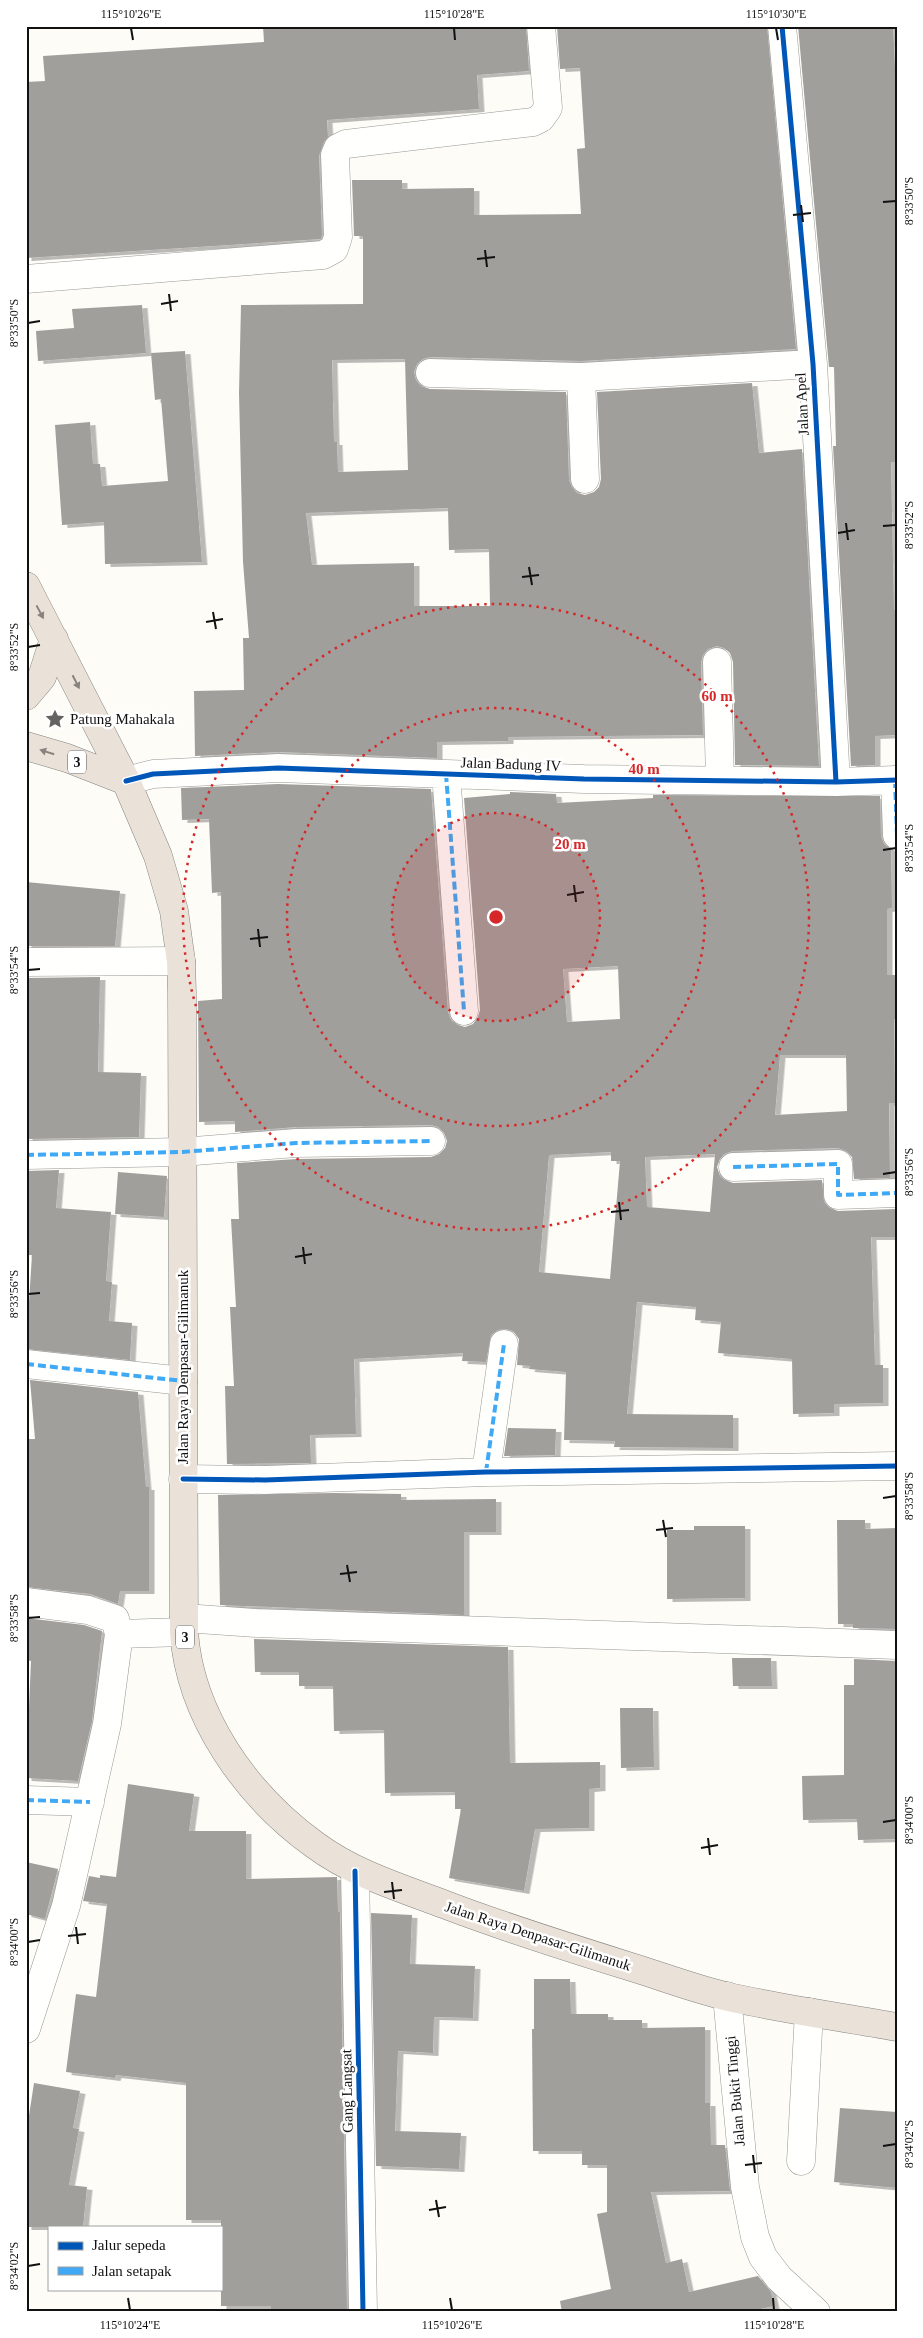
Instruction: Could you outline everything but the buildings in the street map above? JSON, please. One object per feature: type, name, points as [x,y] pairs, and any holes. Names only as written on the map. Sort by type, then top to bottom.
[{"type":"highway","name":"Jalan Raya Denpasar-Gilimanuk","points":[[26,586],[126,781],[158,856],[174,911],[181,961],[184,1625],[191,1676],[202,1705],[234,1764],[249,1785],[275,1813],[315,1846],[355,1871],[502,1927],[727,1996],[897,2027]]},
{"type":"highway","points":[[26,696],[42,678],[54,638]]},
{"type":"highway","name":"3","points":[[26,746],[67,758],[126,781]]},
{"type":"street","points":[[26,279],[323,255],[334,249],[338,237],[335,155],[338,148],[346,144],[533,122],[541,118],[548,108],[541,26]]},
{"type":"street","name":"Jalan Apel","points":[[782,26],[813,364],[836,782]]},
{"type":"street","points":[[430,373],[581,377],[813,364]]},
{"type":"street","points":[[581,377],[585,479]]},
{"type":"street","points":[[716,662],[720,780]]},
{"type":"street","name":"Jalan Badung IV","points":[[126,781],[152,774],[242,769],[365,770],[446,774],[836,782],[896,780]]},
{"type":"street","points":[[446,774],[464,1011]]},
{"type":"street","points":[[896,780],[897,834]]},
{"type":"street","points":[[26,962],[181,961]]},
{"type":"street","points":[[26,1155],[182,1152],[296,1143],[431,1141]]},
{"type":"street","points":[[733,1168],[838,1164],[838,1195],[897,1193]]},
{"type":"street","points":[[486,1472],[504,1344]]},
{"type":"street","points":[[26,1364],[183,1381]]},
{"type":"street","points":[[183,1479],[265,1480],[486,1472],[897,1466]]},
{"type":"street","points":[[26,1602],[88,1610],[115,1619],[119,1634],[107,1724],[66,1906],[26,2029]]},
{"type":"street","points":[[119,1634],[184,1625],[256,1624],[897,1645]]},
{"type":"street","points":[[26,1800],[90,1802]]},
{"type":"street","name":"Gang Langsat","points":[[355,1871],[363,2312]]},
{"type":"street","name":"Jalan Bukit Tinggi","points":[[727,1996],[745,2187],[754,2237],[763,2257],[780,2278],[816,2312]]},
{"type":"street","points":[[801,2161],[809,2012]]},
{"type":"marked path","points":[[446,774],[464,1011]]},
{"type":"marked path","points":[[895,780],[897,835]]},
{"type":"marked path","points":[[26,1155],[182,1152],[296,1143],[431,1141]]},
{"type":"marked path","points":[[733,1167],[838,1164],[838,1195],[897,1193]]},
{"type":"marked path","points":[[486,1472],[504,1344]]},
{"type":"marked path","points":[[26,1364],[183,1381]]},
{"type":"marked path","points":[[26,1800],[90,1802]]},
{"type":"cycle path","points":[[782,26],[813,364],[836,782]]},
{"type":"cycle path","points":[[126,781],[153,774],[278,768],[584,779],[836,782],[897,780]]},
{"type":"cycle path","points":[[183,1479],[265,1480],[486,1472],[897,1466]]},
{"type":"cycle path","points":[[355,1871],[363,2312]]},
{"type":"place","name":"Patung Mahakala","points":[[55,719]]}]
